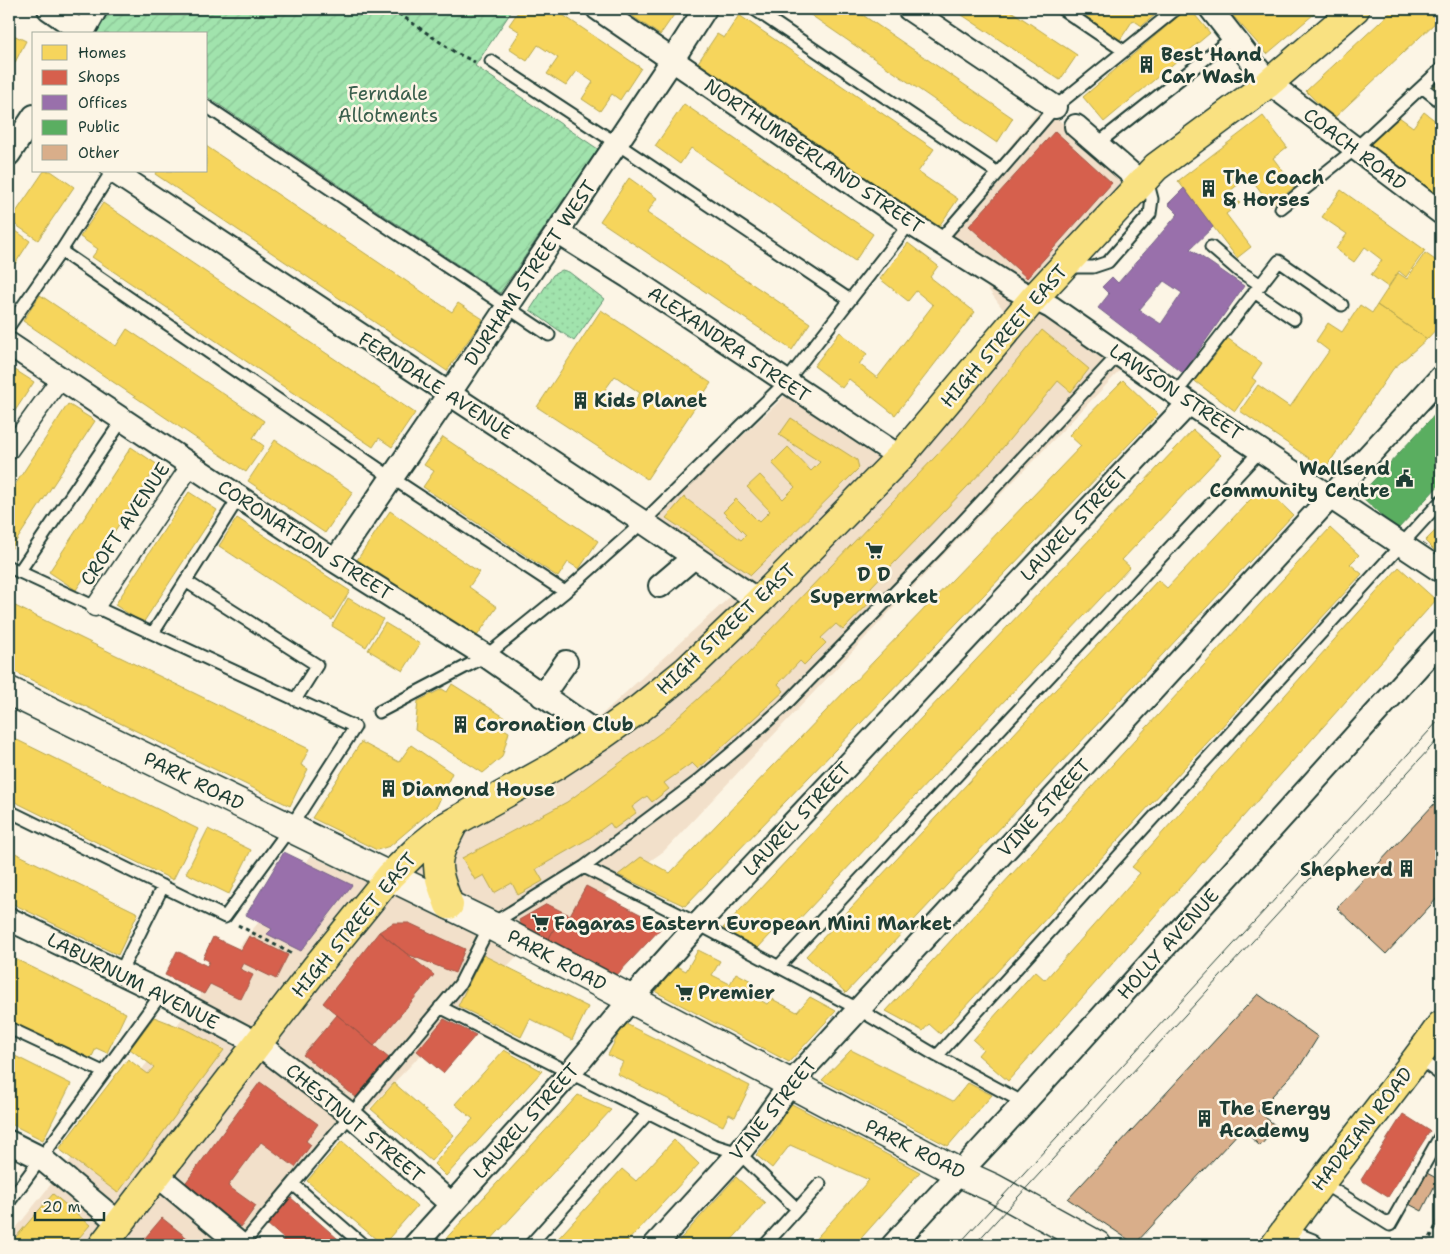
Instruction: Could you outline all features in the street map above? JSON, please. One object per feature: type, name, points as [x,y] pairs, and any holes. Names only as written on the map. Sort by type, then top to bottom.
[{"type":"main road","name":"HIGH STREET EAST","points":[[103,1245],[317,966],[390,876],[418,848],[455,820],[555,766],[601,736],[639,709],[687,670],[759,602],[900,458],[1034,298],[1156,167],[1269,83],[1355,9]]},
{"type":"main road","points":[[449,905],[437,867],[442,846],[455,820]]},
{"type":"main road","name":"HADRIAN ROAD","points":[[1279,1240],[1321,1182],[1418,1058],[1441,1024]]},
{"type":"street","points":[[50,9],[81,32]]},
{"type":"street","points":[[83,32],[96,9]]},
{"type":"street","name":"NORTHUMBERLAND STREET","points":[[598,9],[910,223],[1013,288],[1034,298]]},
{"type":"street","name":"DURHAM STREET WEST","points":[[336,561],[705,9]]},
{"type":"street","points":[[909,9],[1055,107]]},
{"type":"street","name":"COACH ROAD","points":[[1212,9],[1269,83],[1441,213]]},
{"type":"street","points":[[9,154],[32,119]]},
{"type":"street","points":[[1076,126],[1144,180]]},
{"type":"street","name":"FERNDALE AVENUE","points":[[114,172],[643,522],[759,602]]},
{"type":"street","name":"ALEXANDRA STREET","points":[[557,232],[629,277],[900,458]]},
{"type":"street","name":"LAWSON STREET","points":[[1034,298],[1051,307],[1441,571]]},
{"type":"street","name":"CORONATION STREET","points":[[9,344],[336,561],[486,656],[601,736]]},
{"type":"street","name":"VINE STREET","points":[[655,1245],[739,1153],[790,1084],[1441,377]]},
{"type":"street","points":[[9,450],[61,378]]},
{"type":"street","name":"LAUREL STREET","points":[[415,1245],[570,1073],[631,999],[698,924],[1183,398]]},
{"type":"street","name":"CROFT AVENUE","points":[[95,607],[191,465]]},
{"type":"street","points":[[660,586],[694,557]]},
{"type":"street","name":"HOLLY AVENUE","points":[[893,1245],[1024,1103],[1441,641]]},
{"type":"street","points":[[542,696],[566,662]]},
{"type":"street","name":"PARK ROAD","points":[[9,691],[490,925],[960,1173],[993,1188],[1097,1245]]},
{"type":"street","name":"LABURNUM AVENUE","points":[[9,919],[162,993],[257,1044]]},
{"type":"street","name":"CHESTNUT STREET","points":[[257,1044],[351,1114],[451,1204]]},
{"type":"street","points":[[9,1142],[41,1158],[120,1224]]},
{"type":"street","points":[[157,1175],[241,1245]]},
{"type":"street","points":[[1279,1240],[1311,1245]]},
{"type":"lane","points":[[754,9],[998,173]]},
{"type":"lane","points":[[1062,9],[1124,51]]},
{"type":"lane","points":[[939,241],[1055,107],[1176,9]]},
{"type":"lane","points":[[1097,144],[1233,36]]},
{"type":"lane","points":[[491,62],[616,143],[850,300]]},
{"type":"lane","points":[[1281,208],[1355,149],[1441,69]]},
{"type":"lane","points":[[1422,87],[1441,102]]},
{"type":"lane","points":[[208,107],[549,335]]},
{"type":"lane","points":[[9,326],[62,251],[111,172]]},
{"type":"lane","points":[[378,712],[486,656],[564,592],[643,522],[786,382],[910,223]]},
{"type":"lane","points":[[1212,247],[1294,318]]},
{"type":"lane","points":[[62,251],[392,478],[564,592]]},
{"type":"lane","points":[[1183,398],[1258,288],[1279,262],[1342,305]]},
{"type":"lane","points":[[241,1245],[460,984],[490,925],[584,867],[697,782],[783,707],[999,484],[1119,354]]},
{"type":"lane","points":[[9,811],[225,917],[290,828],[355,727],[14,569],[123,420]]},
{"type":"lane","points":[[778,967],[1261,450]]},
{"type":"lane","points":[[153,633],[239,497]]},
{"type":"lane","points":[[937,1056],[1441,501]]},
{"type":"lane","points":[[186,582],[317,665],[295,700]]},
{"type":"lane","points":[[584,867],[698,924],[858,1009],[937,1056],[1024,1103]]},
{"type":"lane","points":[[120,973],[163,886]]},
{"type":"lane","points":[[9,1202],[162,993]]},
{"type":"lane","points":[[440,1007],[712,1144],[739,1153],[797,1209]]},
{"type":"lane","points":[[9,1028],[103,1072]]},
{"type":"lane","points":[[1418,1058],[1441,1074]]},
{"type":"lane","points":[[530,1245],[649,1112]]},
{"type":"lane","points":[[1321,1182],[1390,1225],[1441,1135]]},
{"type":"lane","points":[[293,1184],[363,1245]]},
{"type":"lane","points":[[765,1245],[820,1184]]},
{"type":"path","points":[[392,9],[456,52],[484,67],[491,62]]},
{"type":"path","points":[[225,917],[260,938],[317,966]]},
{"type":"path","points":[[1427,1245],[1441,1215]]},
{"type":"shaded area","points":[[1043,106],[1146,197],[1051,300],[1134,356],[664,851],[517,956],[236,1245],[9,1245],[9,1224],[17,1227],[311,856],[363,880],[441,811],[575,739],[747,581],[657,516],[786,395],[883,455],[1005,312],[943,228]]},
{"type":"green space","name":"Ferndale Allotments","points":[[110,9],[513,9],[475,66],[598,149],[500,293],[208,97],[208,32],[96,32]]},
{"type":"green space","points":[[562,270],[569,272],[604,299],[574,341],[530,310],[553,275]]},
{"type":"building: Homes","points":[[520,9],[554,9],[641,68],[620,100],[612,94],[600,111],[582,99],[593,82],[577,71],[566,86],[547,74],[558,58],[538,45],[527,61],[509,49],[520,32],[509,25]]},
{"type":"building: Homes","points":[[622,9],[678,9],[660,35]]},
{"type":"building: Homes","points":[[802,9],[854,9],[1013,118],[997,143]]},
{"type":"building: Homes","points":[[953,9],[1008,9],[1077,55],[1060,80]]},
{"type":"building: Homes","points":[[1075,9],[1162,9],[1142,26],[1133,20],[1120,40]]},
{"type":"building: Homes","name":"Best Hand Car Wash","points":[[1187,9],[1190,9],[1210,33],[1104,122],[1083,97]]},
{"type":"building: Homes","points":[[1227,9],[1320,9],[1267,54]]},
{"type":"building: Homes","points":[[1394,9],[1425,9],[1437,21],[1333,119],[1306,91]]},
{"type":"building: Homes","points":[[739,15],[934,149],[918,172],[958,199],[937,229],[697,64],[717,34],[724,38]]},
{"type":"building: Homes","points":[[9,33],[26,41],[9,74]]},
{"type":"building: Homes","points":[[1441,78],[1441,95],[1432,88]]},
{"type":"building: Homes","points":[[684,104],[873,234],[855,261],[691,148],[680,164],[655,146]]},
{"type":"building: Homes","points":[[1424,112],[1441,125],[1441,197],[1370,144],[1399,117],[1413,127]]},
{"type":"building: Homes","name":"The Coach & Horses","points":[[1263,116],[1287,147],[1273,158],[1295,187],[1271,205],[1249,176],[1230,191],[1240,203],[1226,214],[1251,247],[1237,258],[1178,181]]},
{"type":"building: Homes","points":[[208,147],[452,312],[458,303],[483,319],[447,371],[155,174],[156,172],[208,172]]},
{"type":"building: Homes","points":[[43,172],[52,172],[74,187],[38,240],[10,221]]},
{"type":"building: Homes","points":[[629,178],[657,198],[647,213],[810,323],[792,350],[600,221]]},
{"type":"building: Homes","points":[[1341,190],[1425,250],[1406,277],[1399,271],[1388,287],[1371,275],[1382,260],[1365,247],[1354,262],[1336,249],[1347,234],[1322,217]]},
{"type":"building: Homes","points":[[103,203],[415,413],[392,447],[379,438],[373,447],[92,257],[98,249],[80,237]]},
{"type":"building: Homes","points":[[9,226],[30,241],[9,273]]},
{"type":"building: Homes","points":[[908,243],[938,266],[930,277],[975,312],[895,415],[849,379],[842,388],[814,366],[840,332],[867,354],[859,364],[877,378],[933,305],[916,291],[908,301],[880,279]]},
{"type":"building: Homes","points":[[1425,253],[1441,264],[1441,324],[1427,339],[1377,305],[1398,273],[1407,279]]},
{"type":"building: Homes","points":[[40,295],[116,346],[127,329],[264,421],[253,438],[264,446],[246,472],[23,321]]},
{"type":"building: Homes","points":[[1360,305],[1372,313],[1377,305],[1427,339],[1393,369],[1325,469],[1240,411],[1258,385],[1290,407],[1329,351],[1316,341],[1328,323],[1342,332]]},
{"type":"building: Homes","name":"Kids Planet","points":[[601,310],[711,383],[647,479],[537,407]],"holes":[[[615,376],[640,393],[629,408],[604,391]]]},
{"type":"building: Homes","points":[[1042,330],[1089,369],[1071,392],[1058,381],[990,463],[871,587],[878,594],[843,630],[836,624],[821,638],[826,643],[804,665],[800,661],[778,684],[784,691],[698,769],[692,763],[664,783],[669,789],[652,802],[647,796],[632,807],[636,813],[614,829],[610,823],[588,839],[536,869],[543,881],[518,895],[512,883],[494,893],[484,875],[475,880],[462,858],[567,802],[663,731],[747,654],[956,435]]},
{"type":"building: Homes","points":[[1227,338],[1262,363],[1252,378],[1256,381],[1235,411],[1192,379],[1209,358],[1212,360]]},
{"type":"building: Homes","points":[[9,366],[34,382],[9,420]]},
{"type":"building: Homes","points":[[1123,380],[1158,414],[685,906],[618,875],[641,857],[670,873],[1081,446],[1069,435]]},
{"type":"building: Homes","points":[[68,404],[95,421],[9,552],[9,494]]},
{"type":"building: Homes","points":[[791,418],[857,460],[859,468],[751,575],[666,518],[684,497],[741,540],[746,535],[723,512],[736,499],[759,522],[770,511],[747,487],[760,475],[783,499],[795,487],[772,463],[788,447],[811,471],[820,462],[779,435]]},
{"type":"building: Homes","points":[[1193,430],[1221,455],[1122,560],[1130,567],[792,927],[784,920],[757,949],[723,928]]},
{"type":"building: Homes","points":[[443,437],[598,541],[579,569],[568,562],[558,577],[423,487],[434,471],[424,465]]},
{"type":"building: Homes","points":[[275,440],[353,492],[325,533],[248,481]]},
{"type":"building: Homes","points":[[131,447],[158,465],[76,590],[49,572]]},
{"type":"building: Homes","points":[[1263,486],[1293,515],[846,993],[806,956],[1158,580],[1167,588]]},
{"type":"building: Homes","points":[[189,492],[217,510],[143,623],[115,605]]},
{"type":"building: Homes","points":[[390,511],[479,572],[469,587],[497,607],[475,639],[357,560]]},
{"type":"building: Homes","points":[[237,518],[350,591],[332,620],[219,546]]},
{"type":"building: Homes","points":[[1330,528],[1359,555],[1350,564],[1362,574],[940,1034],[929,1024],[923,1031],[886,1011]]},
{"type":"building: Homes","points":[[1435,531],[1441,537],[1441,557],[1425,541]]},
{"type":"building: Homes","points":[[1399,567],[1436,600],[1008,1081],[978,1055],[983,1049],[973,1040],[1035,971],[1045,980],[1140,873],[1132,867]]},
{"type":"building: Homes","points":[[348,598],[383,619],[366,647],[332,626]]},
{"type":"building: Homes","points":[[9,603],[309,749],[301,765],[308,769],[290,806],[9,669]]},
{"type":"building: Homes","points":[[385,623],[420,644],[403,671],[368,650]]},
{"type":"building: Homes","name":"Coronation Club","points":[[452,684],[509,720],[504,729],[509,732],[502,757],[483,773],[415,730],[418,701],[442,689],[447,692]]},
{"type":"building: Homes","points":[[9,736],[198,829],[173,880],[9,799]]},
{"type":"building: Homes","name":"Diamond House","points":[[361,742],[399,762],[411,745],[452,773],[437,806],[390,846],[377,850],[312,818]]},
{"type":"building: Homes","points":[[208,829],[251,850],[229,894],[186,873]]},
{"type":"building: Homes","points":[[9,850],[138,913],[118,955],[9,902]]},
{"type":"building: Homes","points":[[698,950],[720,961],[712,975],[730,984],[736,973],[755,983],[749,994],[767,1004],[772,999],[797,1012],[810,997],[836,1011],[789,1062],[656,992],[672,964],[686,971]]},
{"type":"building: Homes","points":[[483,955],[588,1007],[572,1040],[530,1019],[521,1037],[458,1006]]},
{"type":"building: Homes","points":[[9,956],[126,1013],[107,1053],[96,1048],[89,1063],[9,1023]]},
{"type":"building: Homes","points":[[154,1017],[190,1031],[224,1050],[118,1193],[59,1149],[128,1059],[148,1074],[154,1067],[130,1049]]},
{"type":"building: Homes","points":[[624,1023],[750,1086],[735,1117],[729,1114],[723,1126],[617,1074],[623,1062],[608,1055]]},
{"type":"building: Homes","points":[[504,1050],[542,1071],[446,1176],[434,1164],[473,1119],[455,1104]]},
{"type":"building: Homes","points":[[851,1050],[953,1101],[968,1083],[992,1095],[948,1146],[822,1080]]},
{"type":"building: Homes","points":[[9,1053],[71,1084],[43,1140],[9,1123]]},
{"type":"building: Homes","points":[[394,1083],[454,1135],[431,1161],[371,1109]]},
{"type":"building: Homes","points":[[578,1095],[611,1110],[486,1245],[440,1245]]},
{"type":"building: Homes","points":[[790,1103],[920,1172],[855,1245],[810,1245],[869,1180],[790,1145],[772,1168],[756,1155],[773,1134]]},
{"type":"building: Homes","points":[[674,1140],[699,1164],[624,1245],[552,1245],[622,1169],[636,1181]]},
{"type":"building: Homes","points":[[342,1141],[417,1206],[383,1245],[307,1181]]},
{"type":"building: Homes","points":[[736,1177],[765,1203],[727,1245],[675,1245]]},
{"type":"building: Homes","points":[[53,1194],[90,1225],[73,1245],[9,1245]]},
{"type":"building: Shops","points":[[1055,131],[1112,183],[1027,278],[969,226]]},
{"type":"building: Shops","points":[[586,886],[663,926],[614,978],[547,942],[563,912],[570,915]]},
{"type":"building: Shops","points":[[547,904],[563,912],[547,942],[522,928],[519,920]]},
{"type":"building: Shops","points":[[393,923],[409,923],[465,949],[455,973],[407,954],[379,932]]},
{"type":"building: Shops","points":[[379,932],[434,975],[374,1046],[323,1003]]},
{"type":"building: Shops","points":[[249,936],[288,955],[276,979],[243,963],[240,969],[253,975],[241,999],[210,984],[204,994],[165,975],[177,951],[207,966],[209,961],[203,958],[213,937],[241,950]]},
{"type":"building: Shops","points":[[337,1015],[390,1059],[357,1098],[303,1055]]},
{"type":"building: Shops","points":[[444,1019],[476,1035],[443,1073],[417,1051]]},
{"type":"building: Shops","points":[[260,1082],[318,1124],[306,1141],[311,1145],[295,1167],[261,1142],[228,1186],[256,1206],[241,1227],[184,1185]]},
{"type":"building: Shops","points":[[1403,1114],[1430,1131],[1388,1197],[1361,1180]]},
{"type":"building: Shops","points":[[290,1197],[338,1239],[333,1245],[279,1245],[284,1239],[267,1224]]},
{"type":"building: Shops","points":[[162,1218],[196,1245],[139,1245]]},
{"type":"building: Offices","points":[[1184,188],[1213,227],[1190,249],[1244,286],[1183,373],[1098,308],[1109,294],[1102,287],[1112,277],[1118,283],[1178,214],[1168,204]],"holes":[[[1164,281],[1182,293],[1161,324],[1139,310]]]},
{"type":"building: Offices","points":[[284,852],[352,885],[301,951],[267,934],[272,929],[246,915]]},
{"type":"building: Public","points":[[1441,408],[1441,483],[1397,530],[1360,495]]},
{"type":"building: Other","name":"Shepherd","points":[[1435,803],[1441,809],[1441,831],[1435,838],[1441,843],[1441,894],[1386,954],[1337,908]]},
{"type":"building: Other","name":"The Energy Academy","points":[[1258,994],[1318,1037],[1300,1066],[1258,1111],[1277,1127],[1260,1146],[1242,1129],[1135,1244],[1068,1199]]},
{"type":"building: Other","points":[[1423,1171],[1438,1179],[1422,1211],[1407,1203]]},
{"type":"tram line","points":[[958,1245],[1441,718]]},
{"type":"tram line","points":[[974,1245],[1441,736]]},
{"type":"place","name":"Best Hand Car Wash","points":[[1147,65]]},
{"type":"place","name":"The Coach & Horses","points":[[1209,188]]},
{"type":"place","name":"Kids Planet","points":[[580,400]]},
{"type":"place","name":"Wallsend Community Centre","points":[[1404,479]]},
{"type":"place","name":"D D Supermarket","points":[[874,551]]},
{"type":"place","name":"Coronation Club","points":[[461,724]]},
{"type":"place","name":"Diamond House","points":[[388,789]]},
{"type":"place","name":"Shepherd","points":[[1407,869]]},
{"type":"place","name":"Fagaras Eastern European Mini Market","points":[[540,923]]},
{"type":"place","name":"Premier","points":[[684,992]]},
{"type":"place","name":"The Energy Academy","points":[[1205,1119]]}]
